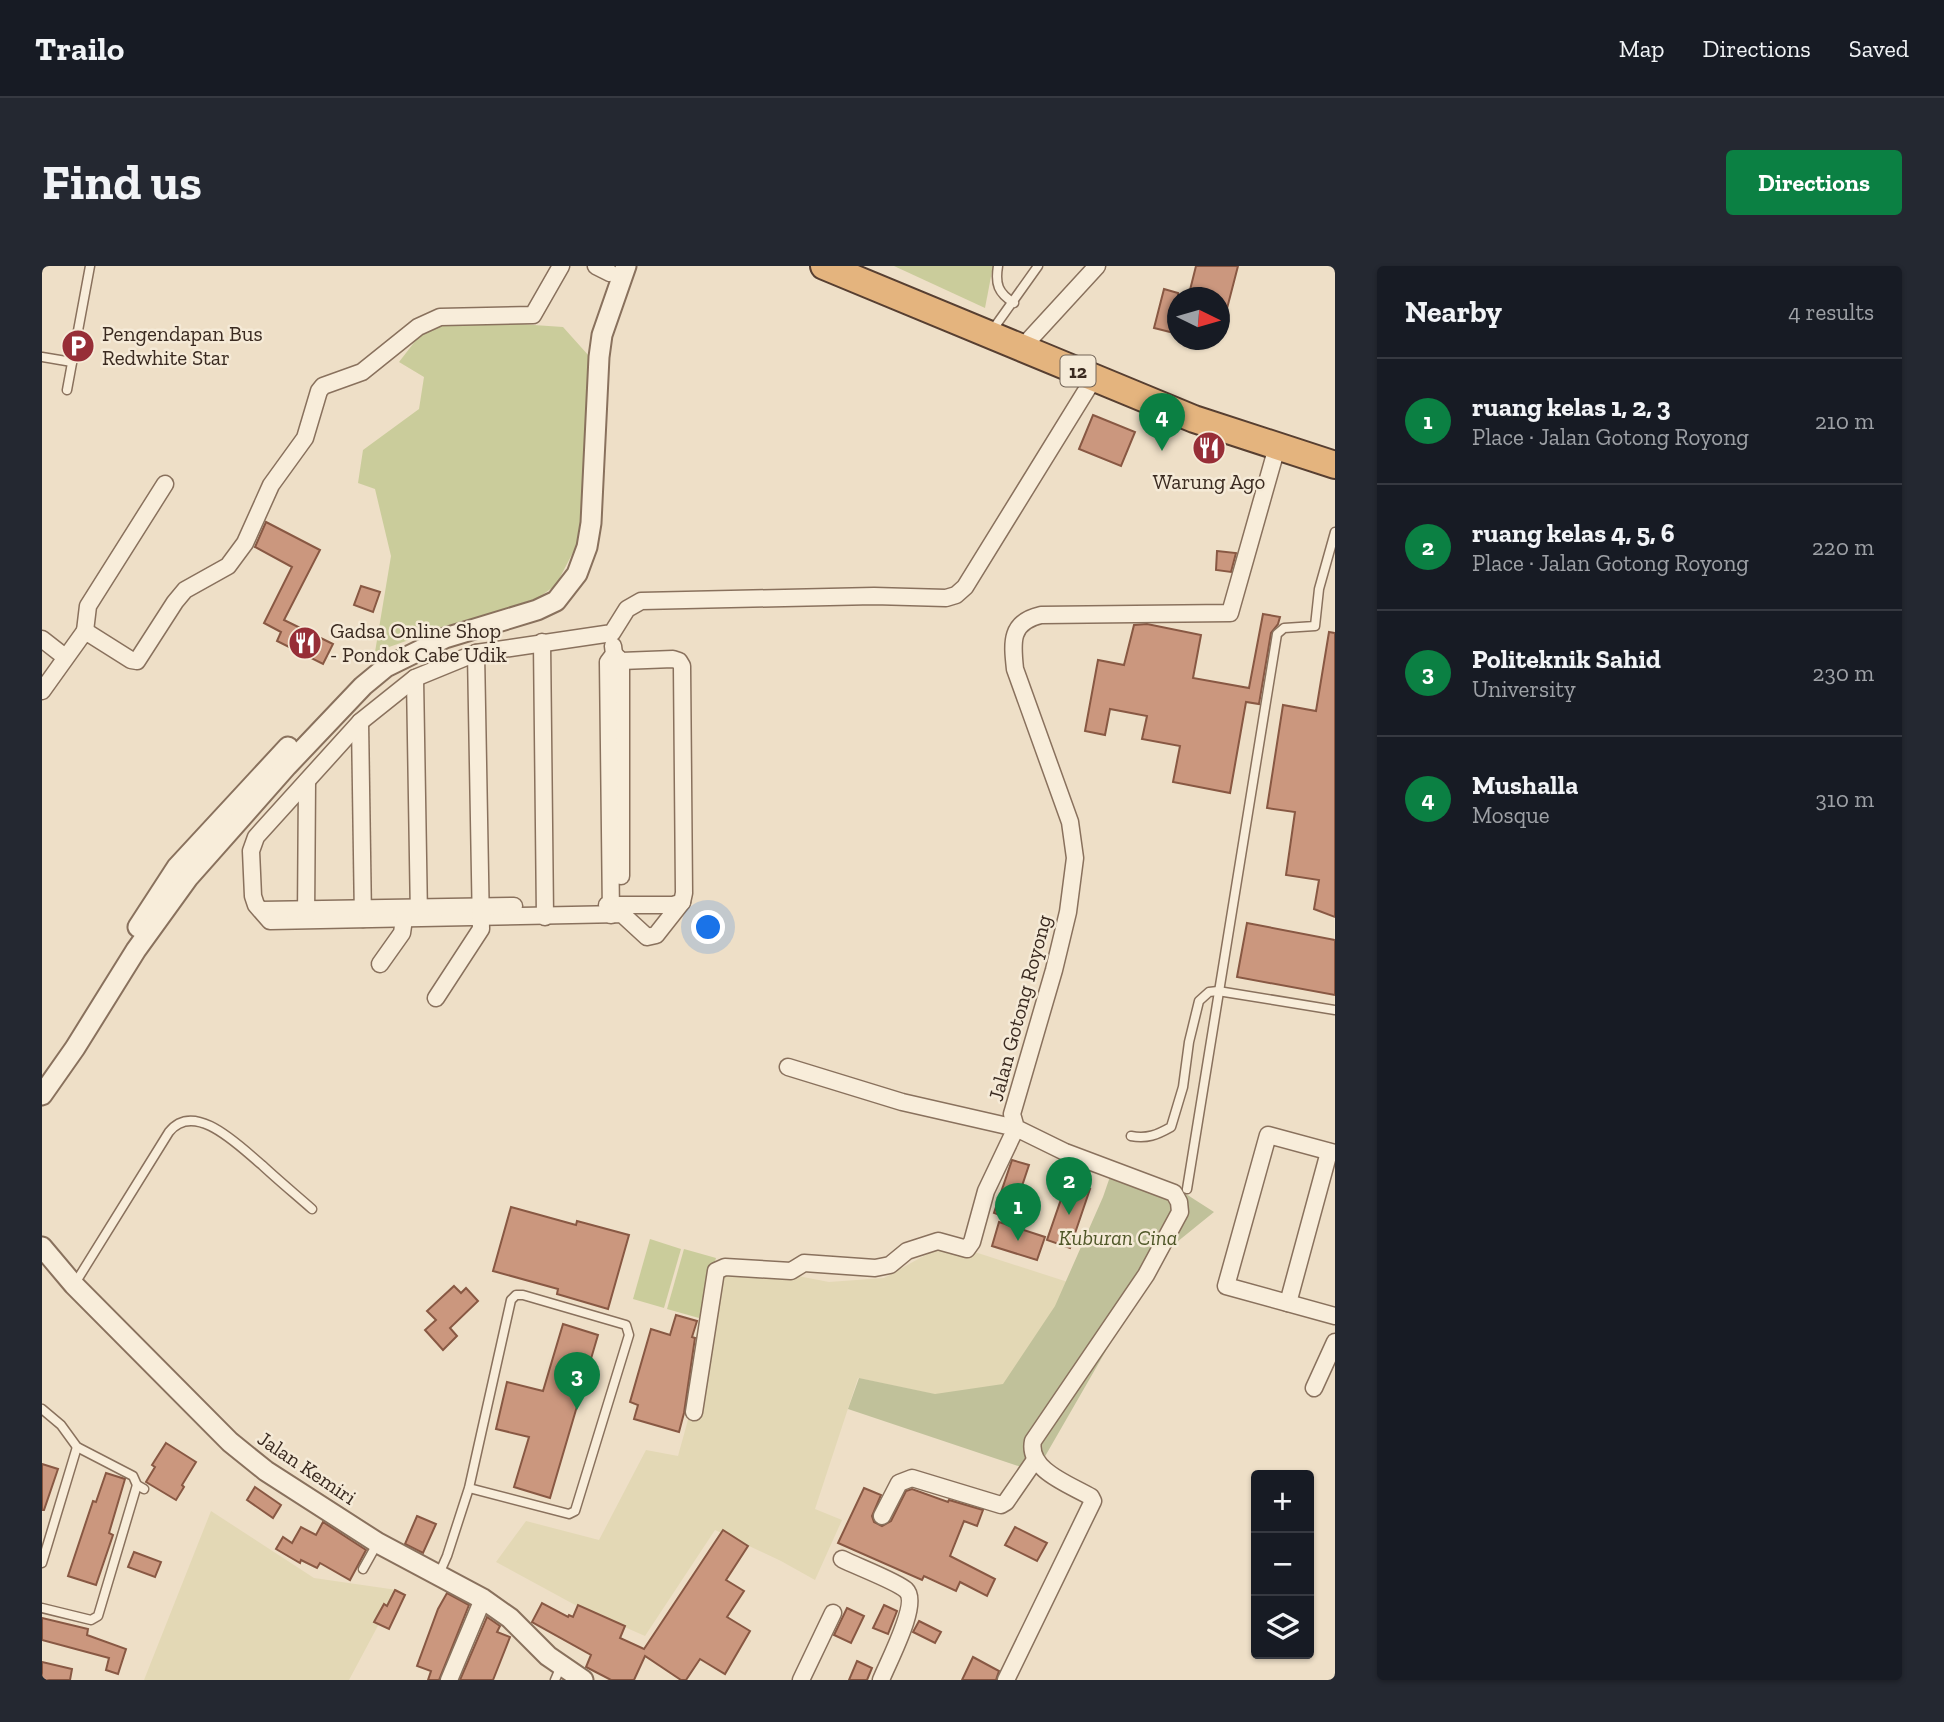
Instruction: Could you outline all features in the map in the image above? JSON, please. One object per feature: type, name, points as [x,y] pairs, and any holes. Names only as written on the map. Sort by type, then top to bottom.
[{"type":"highway","name":"12","points":[[824,266],[993,330],[1030,339],[1198,407],[1335,452]]},
{"type":"highway","name":"12","points":[[860,266],[1094,378],[1194,419],[1335,465]]},
{"type":"street","points":[[85,631],[131,660],[137,661],[175,601],[185,590],[228,566],[245,542],[271,485],[305,438],[319,391],[323,386],[362,372],[418,327],[440,317],[533,316],[561,266]]},
{"type":"street","points":[[1030,339],[1097,266]]},
{"type":"street","points":[[42,1075],[177,867],[359,671],[384,654],[441,630],[542,598],[551,594],[562,581],[582,540],[586,517],[593,351],[611,268]]},
{"type":"street","points":[[42,1095],[75,1048],[136,950],[188,878],[287,766],[363,686],[386,667],[445,638],[537,610],[555,601],[568,588],[577,574],[587,547],[592,523],[599,357],[611,268]]},
{"type":"street","points":[[617,658],[612,633],[627,609],[641,601],[874,596],[946,598],[956,595],[965,587],[1094,378]]},
{"type":"street","name":"Jalan Gotong Royong","points":[[1035,1460],[1031,1450],[1033,1441],[1146,1275],[1180,1212],[1174,1193],[1065,1152],[1016,1128],[1012,1114],[1054,970],[1074,880],[1075,858],[1070,822],[1015,669],[1015,632],[1022,622],[1041,615],[1230,613],[1277,447]]},
{"type":"street","points":[[42,691],[85,631],[88,606],[165,484]]},
{"type":"street","points":[[612,633],[476,653],[415,678],[360,722],[256,837],[251,851],[253,896],[261,910],[306,915],[616,910],[682,902]]},
{"type":"street","points":[[42,639],[65,657]]},
{"type":"street","points":[[542,642],[545,912]]},
{"type":"street","points":[[436,998],[478,935],[481,912],[476,653]]},
{"type":"street","points":[[617,658],[673,660],[679,661],[682,666],[684,893],[682,902],[656,935],[647,937],[616,910],[608,662],[617,658]]},
{"type":"street","points":[[380,964],[414,915],[415,678]]},
{"type":"street","points":[[360,722],[363,914]]},
{"type":"street","points":[[306,915],[307,781]]},
{"type":"street","points":[[694,1412],[716,1271],[725,1267],[791,1271],[804,1263],[887,1267],[907,1251],[938,1241],[967,1249],[972,1242],[986,1191],[1016,1128],[902,1102],[788,1067]]},
{"type":"street","points":[[1289,1303],[1332,1152],[1268,1135],[1226,1286],[1335,1316]]},
{"type":"street","name":"Jalan Kemiri","points":[[42,1247],[74,1285],[230,1442],[266,1471],[378,1543],[483,1599],[510,1618],[558,1673],[583,1680]]},
{"type":"street","points":[[1314,1388],[1335,1342]]},
{"type":"street","points":[[882,1516],[898,1483],[912,1478],[1001,1505],[1006,1502],[1035,1460],[1044,1470],[1091,1497],[1093,1502],[1006,1680]]},
{"type":"street","points":[[842,1559],[900,1585],[909,1592],[912,1600],[910,1613],[881,1680]]},
{"type":"street","points":[[449,1680],[483,1599]]},
{"type":"street","points":[[801,1680],[834,1613]]},
{"type":"lane","points":[[67,390],[90,266]]},
{"type":"lane","points":[[998,266],[997,283],[1000,292],[1014,303]]},
{"type":"lane","points":[[993,330],[1038,266]]},
{"type":"lane","points":[[42,357],[72,362]]},
{"type":"lane","points":[[1187,1189],[1277,634],[1284,628],[1315,625],[1319,589],[1335,532]]},
{"type":"lane","points":[[1131,1136],[1143,1138],[1171,1127],[1183,1087],[1191,1031],[1199,1001],[1209,992],[1218,991],[1335,1010]]},
{"type":"lane","points":[[74,1285],[169,1132],[183,1121],[193,1121],[223,1132],[312,1209]]},
{"type":"lane","points":[[438,1576],[468,1488],[511,1300],[516,1295],[523,1295],[626,1325],[629,1335],[575,1511],[569,1514],[468,1488]]},
{"type":"lane","points":[[42,1409],[61,1425],[77,1447],[133,1476],[140,1487],[99,1616],[91,1620],[42,1608]]},
{"type":"lane","points":[[42,1563],[77,1447]]},
{"type":"lane","points":[[363,1569],[378,1543]]},
{"type":"shaded area","points":[[947,1243],[1074,1284],[1015,1395],[938,1395],[858,1378],[815,1509],[842,1520],[815,1580],[715,1530],[645,1636],[577,1606],[496,1562],[526,1521],[599,1540],[646,1450],[678,1456],[702,1369],[725,1262],[829,1282],[884,1278]]},
{"type":"shaded area","points":[[211,1511],[314,1578],[397,1590],[349,1680],[144,1680]]},
{"type":"green space","points":[[894,266],[993,266],[985,308]]},
{"type":"green space","points":[[433,318],[563,327],[589,356],[582,535],[556,585],[538,598],[375,652],[391,556],[375,489],[358,483],[363,450],[419,409],[424,377],[399,362]]},
{"type":"green space","name":"Kuburan Cina","points":[[1113,1168],[1175,1187],[1214,1212],[1161,1255],[1036,1472],[848,1409],[859,1378],[935,1394],[1003,1384],[1055,1306]]},
{"type":"green space","points":[[650,1239],[681,1249],[664,1308],[633,1299]]},
{"type":"green space","points":[[684,1249],[716,1258],[699,1318],[667,1309]]},
{"type":"building","points":[[1196,266],[1238,266],[1230,297],[1230,287],[1191,287]]},
{"type":"building","points":[[1164,289],[1167,290],[1167,331],[1154,328]]},
{"type":"building","points":[[1093,415],[1135,432],[1121,466],[1079,449]]},
{"type":"building","points":[[266,522],[320,550],[284,620],[333,644],[323,664],[277,641],[281,632],[264,623],[292,567],[255,547]]},
{"type":"building","points":[[1217,551],[1236,553],[1231,572],[1216,570]]},
{"type":"building","points":[[361,586],[380,592],[373,612],[354,605]]},
{"type":"building","points":[[1263,614],[1280,617],[1271,633],[1259,704],[1246,702],[1230,793],[1173,782],[1180,746],[1142,739],[1147,716],[1110,709],[1105,735],[1085,731],[1098,660],[1124,665],[1134,625],[1147,624],[1201,635],[1193,678],[1249,688]]},
{"type":"building","points":[[1329,632],[1335,633],[1335,917],[1314,909],[1319,880],[1286,875],[1295,812],[1267,808],[1283,705],[1316,711]]},
{"type":"building","points":[[1247,923],[1335,940],[1335,995],[1237,977]]},
{"type":"building","points":[[1012,1160],[1029,1165],[1011,1219],[994,1213]]},
{"type":"building","points":[[1067,1182],[1090,1189],[1070,1248],[1047,1240]]},
{"type":"building","points":[[511,1207],[576,1225],[577,1221],[629,1235],[608,1309],[557,1294],[558,1289],[493,1271]]},
{"type":"building","points":[[999,1222],[1045,1237],[1037,1260],[992,1246]]},
{"type":"building","points":[[454,1286],[461,1293],[466,1288],[478,1301],[450,1328],[457,1336],[443,1350],[425,1330],[436,1320],[427,1311]]},
{"type":"building","points":[[676,1315],[697,1321],[692,1337],[695,1338],[679,1432],[634,1419],[638,1405],[630,1402],[651,1329],[670,1335]]},
{"type":"building","points":[[563,1324],[598,1335],[550,1498],[514,1487],[529,1437],[496,1429],[507,1382],[543,1391]]},
{"type":"building","points":[[166,1443],[196,1462],[176,1500],[146,1482],[155,1467],[152,1465]]},
{"type":"building","points":[[42,1464],[58,1469],[44,1510],[42,1510]]},
{"type":"building","points":[[106,1473],[125,1479],[109,1533],[113,1535],[96,1585],[68,1576],[93,1501],[96,1502]]},
{"type":"building","points":[[255,1487],[281,1505],[273,1518],[247,1500]]},
{"type":"building","points":[[864,1488],[881,1495],[872,1516],[874,1522],[882,1526],[891,1521],[906,1491],[912,1489],[948,1502],[949,1500],[983,1510],[977,1526],[964,1521],[950,1556],[995,1579],[987,1596],[960,1582],[956,1591],[924,1576],[922,1580],[838,1543]]},
{"type":"building","points":[[417,1516],[436,1524],[423,1553],[405,1544]]},
{"type":"building","points":[[323,1522],[366,1550],[350,1580],[320,1563],[317,1568],[301,1560],[300,1563],[276,1549],[283,1537],[292,1543],[301,1527],[316,1535]]},
{"type":"building","points":[[1015,1527],[1047,1543],[1037,1561],[1005,1545]]},
{"type":"building","points":[[723,1530],[748,1546],[726,1580],[744,1591],[727,1617],[750,1631],[725,1674],[700,1659],[686,1680],[681,1680],[645,1656],[634,1680],[611,1680],[586,1667],[591,1655],[532,1622],[542,1603],[568,1617],[573,1617],[578,1605],[625,1626],[620,1638],[644,1649]]},
{"type":"building","points":[[134,1552],[161,1562],[155,1577],[128,1567]]},
{"type":"building","points":[[395,1590],[405,1595],[389,1629],[374,1622]]},
{"type":"building","points":[[447,1593],[469,1605],[439,1680],[428,1680],[431,1671],[417,1666],[438,1609]]},
{"type":"building","points":[[884,1605],[897,1611],[888,1634],[873,1628]]},
{"type":"building","points":[[847,1608],[864,1616],[851,1643],[834,1635]]},
{"type":"building","points":[[487,1617],[500,1626],[497,1632],[510,1637],[493,1680],[460,1680]]},
{"type":"building","points":[[42,1618],[88,1629],[87,1635],[126,1649],[118,1674],[106,1670],[109,1658],[42,1640]]},
{"type":"building","points":[[919,1621],[941,1632],[935,1643],[913,1632]]},
{"type":"building","points":[[973,1657],[999,1671],[996,1680],[962,1680]]},
{"type":"building","points":[[857,1661],[872,1668],[867,1680],[849,1680]]},
{"type":"building","points":[[42,1662],[72,1669],[70,1680],[42,1680]]},
{"type":"place","name":"Pengendapan Bus Redwhite Star","points":[[78,346]]},
{"type":"place","name":"Warung Ago","points":[[1209,448]]},
{"type":"place","name":"Mushalla","points":[[1162,451]]},
{"type":"place","name":"Gadsa Online Shop - Pondok Cabe Udik","points":[[305,643]]},
{"type":"place","name":"ruang kelas 4, 5, 6","points":[[1069,1215]]},
{"type":"place","name":"ruang kelas 1, 2, 3","points":[[1018,1241]]},
{"type":"place","name":"Politeknik Sahid","points":[[577,1410]]}]
